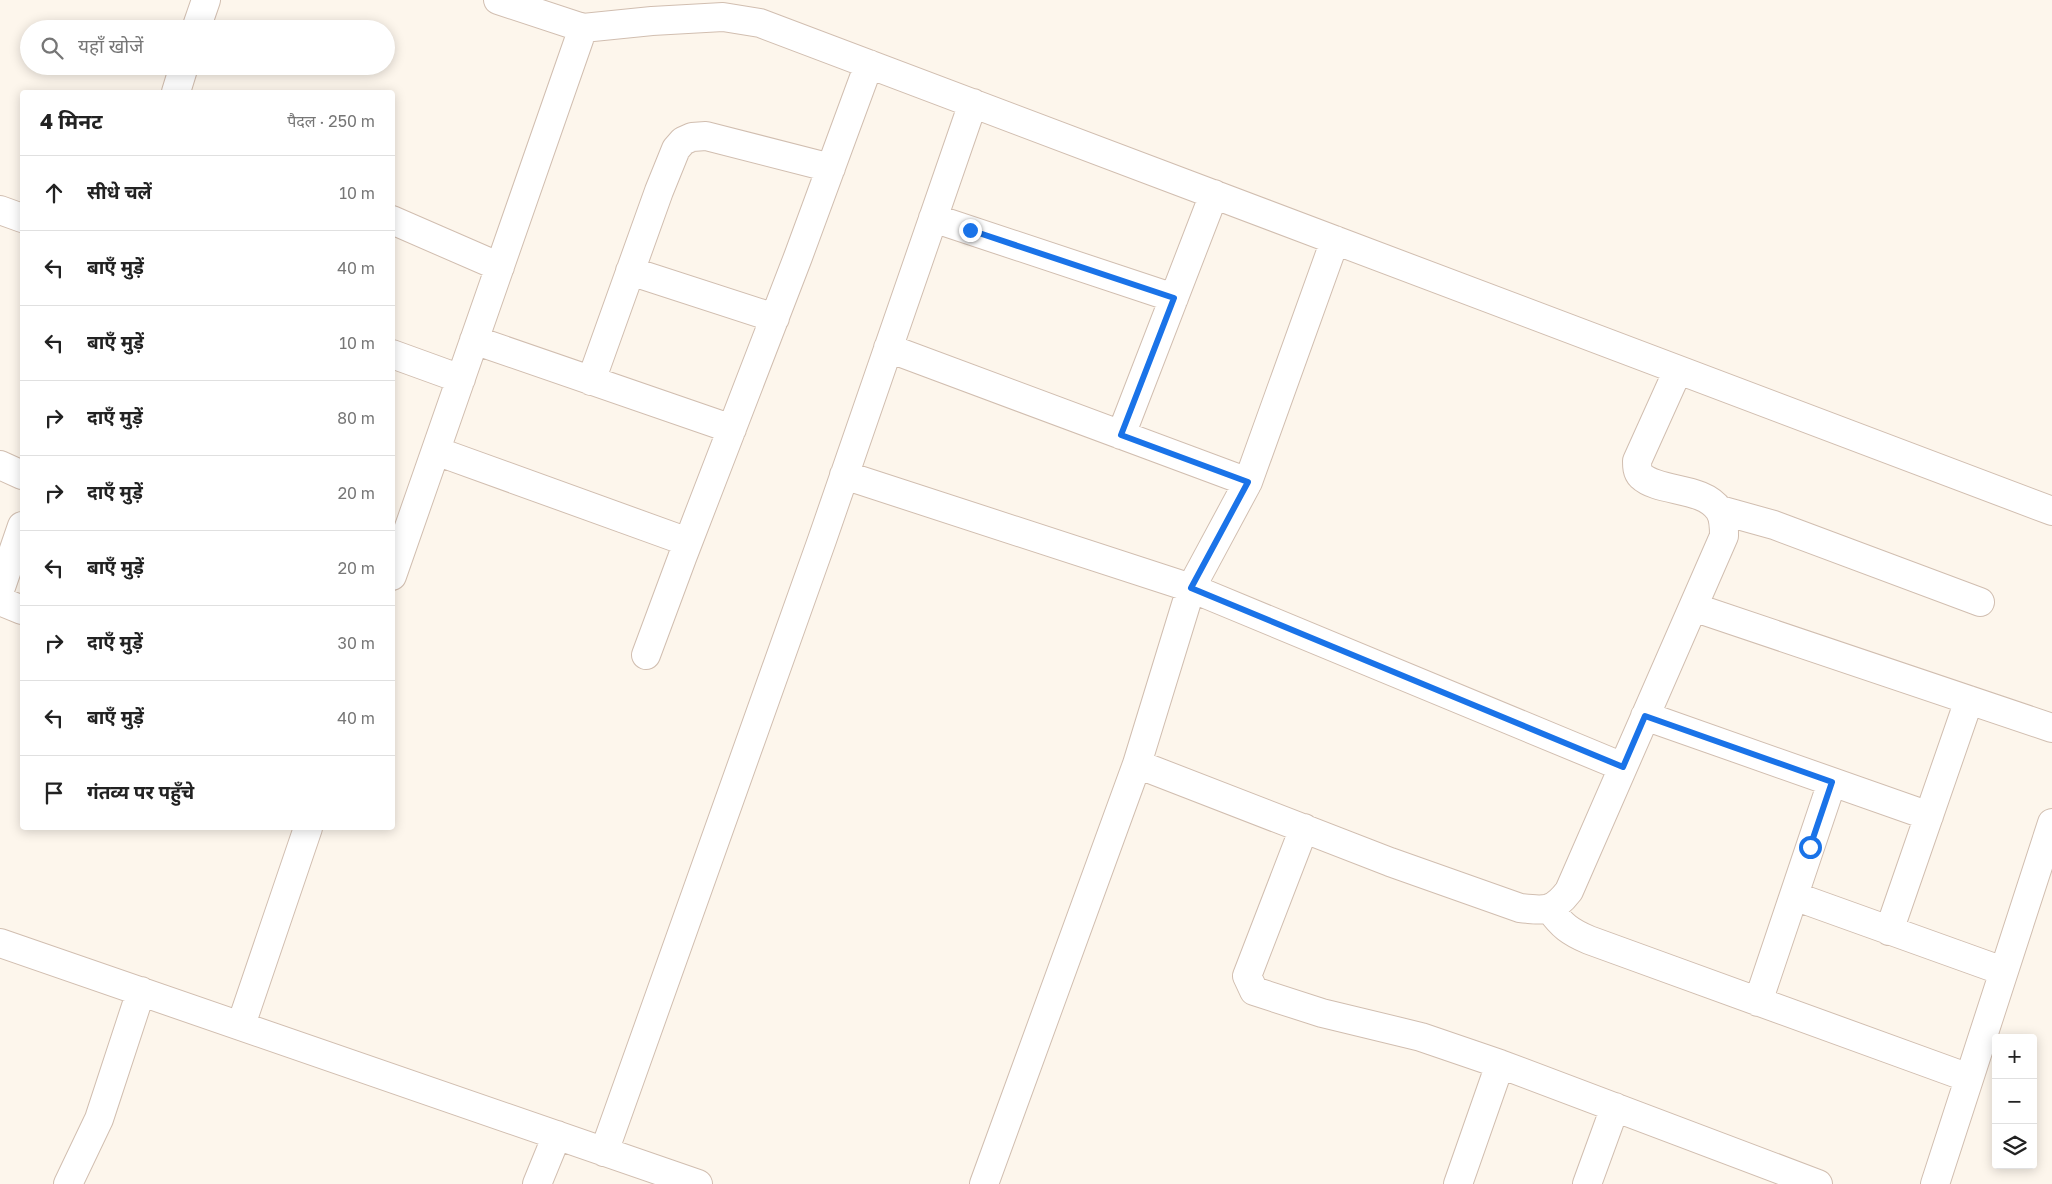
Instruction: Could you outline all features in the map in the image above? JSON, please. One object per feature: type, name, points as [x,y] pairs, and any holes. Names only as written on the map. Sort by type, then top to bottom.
[{"type":"street","points":[[199,20],[206,0]]},
{"type":"street","points":[[498,0],[583,28],[652,21],[723,17],[760,23],[2052,511]]},
{"type":"street","points":[[395,567],[583,28]]},
{"type":"street","points":[[646,656],[775,318],[869,64]]},
{"type":"street","points":[[177,90],[181,75]]},
{"type":"street","points":[[604,1152],[844,475],[972,103]]},
{"type":"street","points":[[592,381],[666,174],[676,149],[683,141],[692,137],[706,136],[831,168]]},
{"type":"street","points":[[1121,435],[1214,194]]},
{"type":"street","points":[[0,210],[20,217]]},
{"type":"street","points":[[933,218],[1174,298]]},
{"type":"street","points":[[395,221],[500,267]]},
{"type":"street","points":[[984,1184],[1137,764],[1191,588],[1248,482],[1335,240]]},
{"type":"street","points":[[630,271],[775,318]]},
{"type":"street","points":[[474,340],[732,429]]},
{"type":"street","points":[[888,348],[1248,482]]},
{"type":"street","points":[[395,355],[461,379]]},
{"type":"street","points":[[1678,370],[1637,461],[1641,475],[1652,482],[1700,496],[1720,510],[1774,525],[1980,602]]},
{"type":"street","points":[[436,451],[688,542]]},
{"type":"street","points":[[0,465],[20,474]]},
{"type":"street","points":[[844,475],[1191,588],[1623,767]]},
{"type":"street","points":[[1137,764],[1390,862],[1520,908],[1537,910],[1549,908],[1559,903],[1569,891],[1724,536],[1724,522],[1720,510]]},
{"type":"street","points":[[0,590],[20,532]]},
{"type":"street","points":[[0,601],[20,609]]},
{"type":"street","points":[[1693,607],[2052,728]]},
{"type":"street","points":[[1889,931],[1969,700]]},
{"type":"street","points":[[1645,716],[1929,816]]},
{"type":"street","points":[[1758,1002],[1832,782]]},
{"type":"street","points":[[1304,828],[1247,976],[1254,991],[1322,1013],[1421,1037],[1500,1064],[1818,1184]]},
{"type":"street","points":[[241,1025],[307,830]]},
{"type":"street","points":[[1935,1184],[2003,971],[2050,833]]},
{"type":"street","points":[[1794,896],[2003,971]]},
{"type":"street","points":[[1549,908],[1560,923],[1571,932],[1635,958],[1969,1078]]},
{"type":"street","points":[[0,943],[698,1184]]},
{"type":"street","points":[[68,1184],[99,1119],[141,991]]},
{"type":"street","points":[[1458,1184],[1500,1064]]},
{"type":"street","points":[[1587,1184],[1614,1107]]},
{"type":"street","points":[[536,1184],[557,1135]]},
{"type":"route","points":[[970,230],[1174,298],[1121,435],[1248,482],[1191,588],[1623,767],[1645,716],[1832,782],[1810,847]]}]
